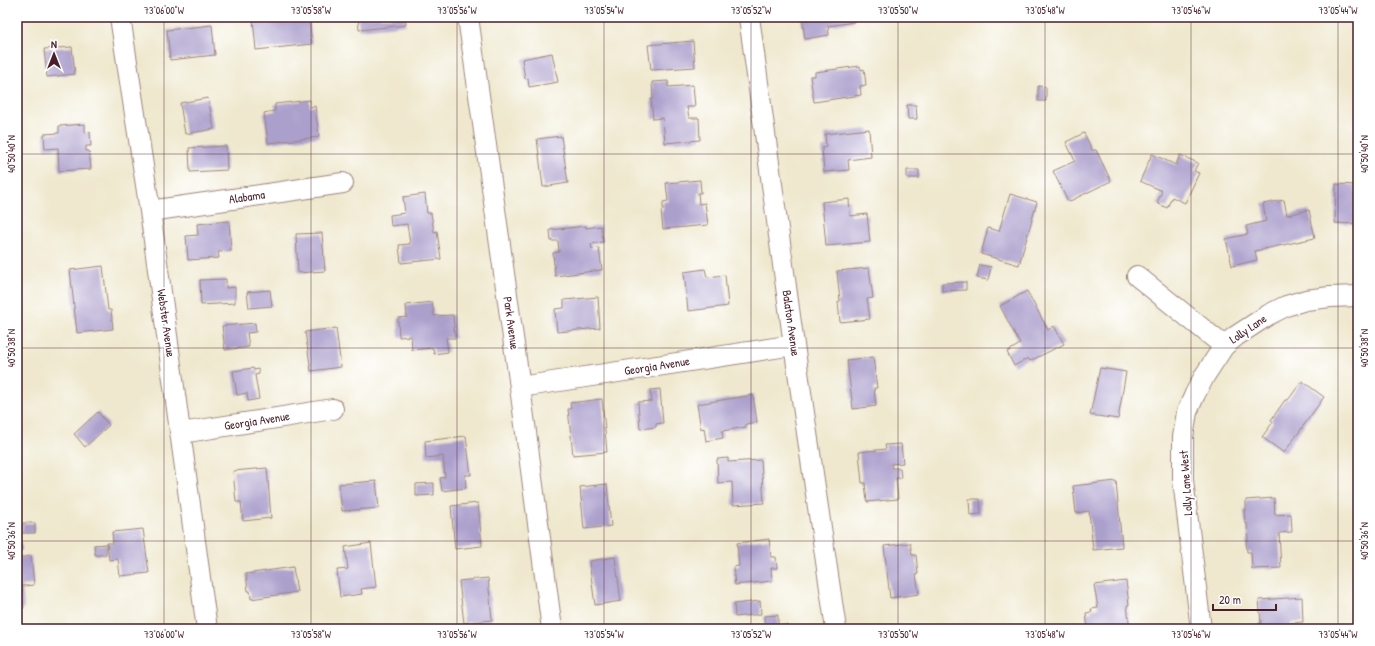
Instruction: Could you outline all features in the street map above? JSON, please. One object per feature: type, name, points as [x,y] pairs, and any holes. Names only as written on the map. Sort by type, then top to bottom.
[{"type":"street","name":"Webster Avenue","points":[[120,17],[150,211],[207,629]]},
{"type":"street","name":"Park Avenue","points":[[468,17],[520,387],[552,629]]},
{"type":"street","name":"Balaton Avenue","points":[[750,17],[794,345],[836,629]]},
{"type":"street","name":"Alabama","points":[[150,211],[343,183]]},
{"type":"street","name":"Lolly Lane","points":[[1137,276],[1224,346],[1236,336],[1268,315],[1286,306],[1306,300],[1358,296]]},
{"type":"street","name":"Georgia Avenue","points":[[520,387],[794,345]]},
{"type":"street","name":"Lolly Lane West","points":[[1201,629],[1183,480],[1183,438],[1188,412],[1195,394],[1205,375],[1224,346]]},
{"type":"street","name":"Georgia Avenue","points":[[181,433],[333,409]]},
{"type":"building","points":[[274,17],[309,17],[312,44],[256,50],[253,19]]},
{"type":"building","points":[[358,17],[405,17],[406,25],[359,30]]},
{"type":"building","points":[[802,17],[853,17],[854,22],[828,26],[829,35],[805,39]]},
{"type":"building","points":[[212,25],[215,55],[170,60],[167,30]]},
{"type":"building","points":[[693,41],[695,67],[651,70],[648,45]]},
{"type":"building","points":[[72,47],[75,74],[47,77],[44,49]]},
{"type":"building","points":[[552,53],[558,82],[529,87],[528,78],[525,79],[522,59]]},
{"type":"building","points":[[860,66],[861,70],[864,69],[866,85],[860,86],[861,95],[814,102],[810,76],[815,76],[815,72]]},
{"type":"building","points":[[668,81],[668,87],[693,85],[695,107],[687,107],[689,118],[699,118],[700,140],[665,143],[663,118],[653,119],[651,99],[653,99],[652,82]]},
{"type":"building","points":[[1038,86],[1046,87],[1046,101],[1038,101]]},
{"type":"building","points":[[208,98],[214,129],[185,134],[180,103]]},
{"type":"building","points":[[310,100],[310,107],[315,106],[319,137],[268,143],[264,113],[275,111],[275,104]]},
{"type":"building","points":[[907,105],[916,105],[917,119],[908,119]]},
{"type":"building","points":[[85,124],[85,133],[90,132],[91,146],[86,146],[86,151],[89,151],[91,169],[59,171],[58,148],[45,149],[44,134],[59,133],[59,126]]},
{"type":"building","points":[[869,129],[871,157],[848,160],[849,170],[824,172],[822,148],[826,147],[825,134]]},
{"type":"building","points":[[1084,133],[1092,150],[1096,150],[1111,181],[1068,202],[1053,171],[1075,161],[1066,142]]},
{"type":"building","points":[[561,136],[568,183],[543,187],[537,139]]},
{"type":"building","points":[[226,146],[227,170],[190,172],[189,148]]},
{"type":"building","points":[[1152,154],[1176,165],[1180,155],[1198,163],[1194,171],[1199,173],[1185,203],[1172,197],[1167,208],[1157,203],[1162,191],[1140,181]]},
{"type":"building","points":[[907,170],[919,170],[919,178],[907,178]]},
{"type":"building","points":[[700,180],[701,193],[698,193],[699,204],[705,203],[708,225],[663,229],[661,211],[663,210],[663,202],[668,201],[666,183]]},
{"type":"building","points":[[1336,184],[1356,185],[1356,193],[1358,193],[1358,224],[1335,223]]},
{"type":"building","points":[[425,194],[427,213],[431,213],[434,232],[437,231],[441,259],[401,263],[399,245],[410,244],[407,224],[391,226],[390,215],[405,213],[403,197]]},
{"type":"building","points":[[1010,194],[1037,202],[1019,265],[981,254],[988,228],[999,231]]},
{"type":"building","points":[[849,199],[850,216],[867,214],[870,242],[826,246],[822,202]]},
{"type":"building","points":[[1284,200],[1287,215],[1309,210],[1315,238],[1255,251],[1257,260],[1232,266],[1226,239],[1248,234],[1246,226],[1266,221],[1263,204]]},
{"type":"building","points":[[229,221],[231,251],[218,252],[219,258],[188,260],[186,236],[198,235],[197,224]]},
{"type":"building","points":[[586,226],[586,228],[601,226],[603,242],[591,244],[592,249],[599,248],[602,270],[555,276],[553,253],[559,252],[558,241],[551,241],[550,230]]},
{"type":"building","points":[[322,233],[325,271],[298,273],[296,234]]},
{"type":"building","points":[[980,265],[991,267],[988,280],[977,278]]},
{"type":"building","points":[[103,266],[108,310],[111,310],[113,329],[77,333],[70,270]]},
{"type":"building","points":[[869,268],[873,298],[867,299],[870,319],[840,322],[838,302],[840,301],[837,271]]},
{"type":"building","points":[[705,269],[707,277],[725,275],[728,306],[688,311],[684,272]]},
{"type":"building","points":[[226,279],[226,288],[235,287],[235,303],[201,305],[200,280]]},
{"type":"building","points":[[966,282],[966,290],[942,291],[942,283]]},
{"type":"building","points":[[270,290],[272,306],[249,308],[247,292]]},
{"type":"building","points":[[1027,291],[1048,330],[1054,326],[1064,344],[1030,361],[1028,358],[1014,366],[1007,352],[1020,344],[1000,306]]},
{"type":"building","points":[[598,297],[600,328],[557,332],[555,309],[564,308],[564,300]]},
{"type":"building","points":[[432,302],[434,316],[453,315],[455,338],[446,338],[448,352],[434,354],[433,348],[412,350],[411,336],[399,337],[398,318],[407,317],[406,305]]},
{"type":"building","points":[[255,323],[256,332],[247,333],[249,347],[225,350],[222,326]]},
{"type":"building","points":[[336,328],[341,367],[311,371],[305,332]]},
{"type":"building","points":[[873,357],[877,388],[874,388],[876,406],[853,409],[847,360]]},
{"type":"building","points":[[253,368],[254,370],[258,369],[259,374],[255,375],[259,399],[248,401],[247,393],[237,395],[233,371]]},
{"type":"building","points":[[1100,368],[1126,372],[1118,419],[1090,415]]},
{"type":"building","points":[[1302,381],[1324,397],[1284,453],[1262,437],[1273,422],[1271,420],[1285,400],[1288,400]]},
{"type":"building","points":[[660,389],[663,423],[656,424],[656,427],[640,429],[638,402],[652,401],[650,390]]},
{"type":"building","points":[[17,394],[20,416],[17,417]]},
{"type":"building","points":[[753,395],[757,422],[746,424],[746,427],[722,431],[723,438],[706,441],[704,428],[701,429],[697,404]]},
{"type":"building","points":[[602,399],[607,452],[573,455],[568,409],[571,409],[570,403]]},
{"type":"building","points":[[98,412],[109,425],[85,447],[74,434]]},
{"type":"building","points":[[466,436],[471,475],[465,475],[466,488],[442,491],[440,478],[445,477],[443,456],[426,458],[425,441]]},
{"type":"building","points":[[901,444],[903,463],[891,464],[892,468],[900,468],[901,478],[896,478],[898,499],[867,502],[865,483],[862,483],[859,452],[886,449],[885,445]]},
{"type":"building","points":[[728,458],[728,462],[761,460],[764,503],[733,505],[732,482],[718,483],[717,459]]},
{"type":"building","points":[[267,468],[271,518],[243,521],[241,502],[236,502],[233,471]]},
{"type":"building","points":[[376,481],[379,508],[342,511],[339,484]]},
{"type":"building","points":[[1116,481],[1122,547],[1093,550],[1089,511],[1076,513],[1073,486]]},
{"type":"building","points":[[434,483],[434,495],[416,496],[416,484]]},
{"type":"building","points":[[607,484],[611,526],[584,529],[580,487]]},
{"type":"building","points":[[1274,498],[1275,515],[1291,514],[1292,532],[1279,533],[1281,568],[1252,569],[1251,552],[1247,552],[1246,541],[1248,541],[1247,523],[1245,523],[1244,510],[1246,510],[1246,500]]},
{"type":"building","points":[[969,499],[980,499],[981,514],[970,515]]},
{"type":"building","points":[[478,503],[482,546],[455,549],[451,506]]},
{"type":"building","points":[[23,523],[35,523],[35,533],[22,533]]},
{"type":"building","points":[[143,529],[149,573],[120,576],[118,559],[109,560],[107,543],[113,543],[112,532]]},
{"type":"building","points":[[17,531],[19,531],[22,550],[17,551]]},
{"type":"building","points":[[769,539],[771,557],[776,557],[777,568],[771,568],[772,581],[735,585],[733,567],[739,566],[737,543]]},
{"type":"building","points":[[371,543],[376,587],[361,589],[362,594],[340,597],[337,570],[348,569],[345,547]]},
{"type":"building","points":[[910,543],[912,555],[916,555],[918,574],[916,574],[919,594],[890,598],[884,546]]},
{"type":"building","points":[[106,544],[106,555],[95,555],[94,545]]},
{"type":"building","points":[[31,556],[34,585],[22,586],[24,608],[17,609],[17,558]]},
{"type":"building","points":[[615,557],[621,601],[595,605],[589,561]]},
{"type":"building","points":[[293,567],[297,592],[251,599],[250,591],[248,591],[246,574]]},
{"type":"building","points":[[488,578],[492,620],[464,623],[459,581]]},
{"type":"building","points":[[1126,581],[1130,629],[1088,629],[1086,613],[1092,612],[1091,609],[1098,608],[1094,585]]},
{"type":"building","points":[[1302,597],[1303,622],[1291,623],[1292,629],[1259,629],[1259,624],[1261,623],[1259,600]]},
{"type":"building","points":[[760,601],[761,614],[735,617],[734,604]]},
{"type":"building","points":[[778,615],[778,626],[787,625],[787,629],[765,629],[764,616]]}]
